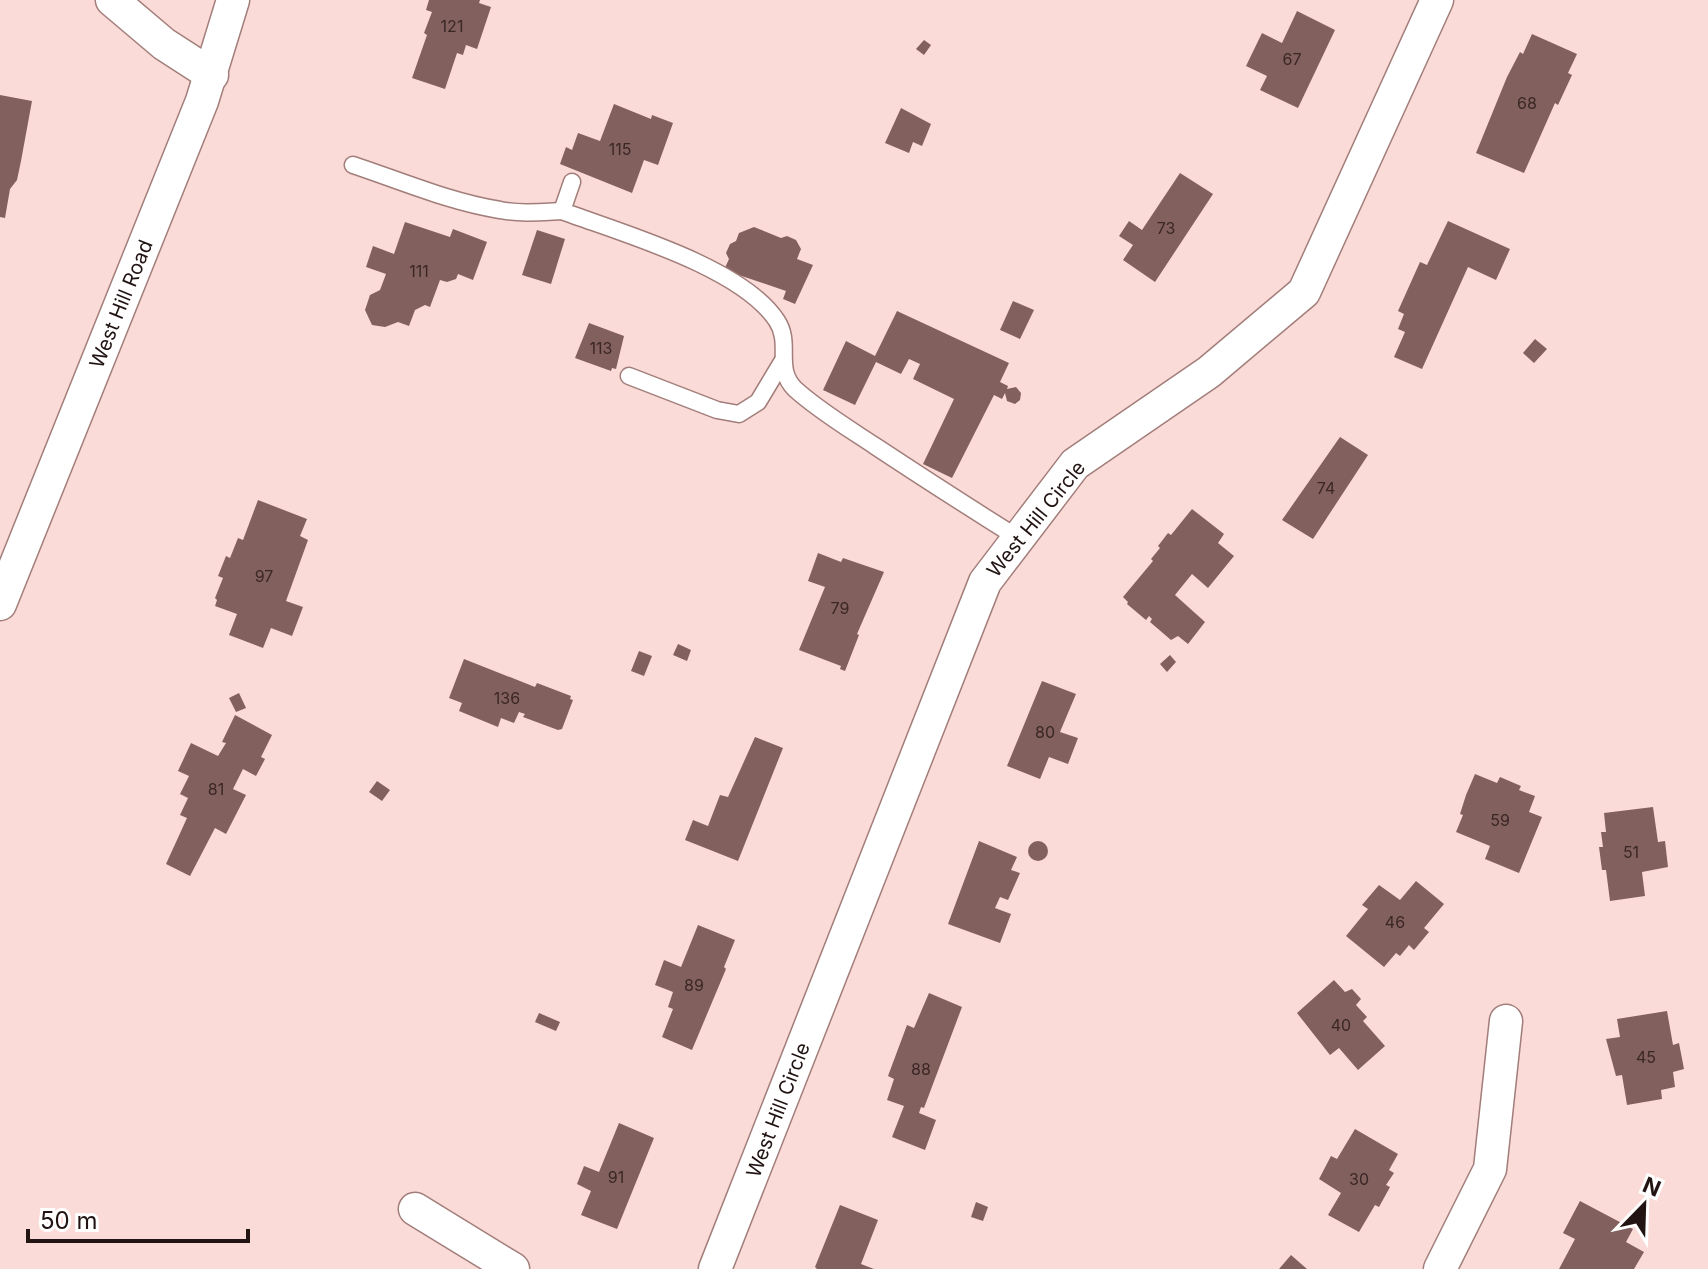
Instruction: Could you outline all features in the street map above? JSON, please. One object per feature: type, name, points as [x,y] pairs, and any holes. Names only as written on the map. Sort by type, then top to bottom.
[{"type":"street","points":[[112,0],[164,44],[212,75]]},
{"type":"street","name":"West Hill Road","points":[[0,604],[212,75],[233,0]]},
{"type":"street","name":"West Hill Circle","points":[[715,1269],[985,582],[1075,464],[1209,372],[1304,292],[1437,0]]},
{"type":"street","points":[[1440,1269],[1490,1169],[1506,1021]]},
{"type":"street","points":[[415,1209],[513,1269]]},
{"type":"lane","points":[[353,165],[500,210],[526,213],[562,211],[704,265],[743,288],[777,321],[785,342],[782,362],[758,402],[739,414],[717,410],[629,376]]},
{"type":"lane","points":[[562,211],[572,182]]},
{"type":"lane","points":[[782,362],[793,387],[853,432],[1018,538]]},
{"type":"building","points":[[429,0],[480,0],[479,3],[491,7],[477,49],[466,45],[463,55],[457,53],[445,89],[412,78],[427,35],[424,33],[432,12],[426,10]]},
{"type":"building","points":[[1297,11],[1335,30],[1298,108],[1260,90],[1267,76],[1246,66],[1262,33],[1282,43]]},
{"type":"building","points":[[1532,34],[1577,54],[1568,73],[1572,75],[1558,105],[1555,103],[1524,173],[1476,153],[1507,77]]},
{"type":"building","points":[[924,40],[931,45],[924,55],[916,49]]},
{"type":"building","points":[[0,95],[32,101],[17,180],[10,189],[5,218],[0,217]]},
{"type":"building","points":[[614,104],[651,119],[652,115],[673,123],[658,165],[644,160],[632,193],[560,164],[566,147],[572,150],[578,133],[600,141]]},
{"type":"building","points":[[901,108],[931,124],[922,146],[913,142],[909,153],[885,143]]},
{"type":"building","points":[[1180,173],[1213,194],[1155,282],[1123,260],[1133,245],[1119,236],[1129,221],[1142,230]]},
{"type":"building","points":[[1448,221],[1510,249],[1496,280],[1468,267],[1422,369],[1394,357],[1405,332],[1398,329],[1404,314],[1398,311],[1420,262],[1427,265]]},
{"type":"building","points":[[405,222],[450,237],[453,229],[487,242],[473,280],[458,274],[456,279],[447,282],[440,280],[430,307],[425,305],[415,310],[409,326],[398,322],[385,327],[372,325],[365,310],[370,295],[380,290],[386,274],[366,267],[373,246],[394,254]]},
{"type":"building","points":[[754,227],[781,238],[787,236],[796,240],[801,249],[797,259],[813,265],[795,304],[783,299],[786,291],[724,270],[730,244],[736,241],[739,233]]},
{"type":"building","points":[[537,230],[565,239],[551,284],[522,275]]},
{"type":"building","points":[[1013,301],[1034,310],[1020,339],[1000,330]]},
{"type":"building","points":[[897,311],[1009,363],[1000,382],[1008,386],[1007,389],[1016,387],[1021,393],[1020,400],[1015,404],[1007,401],[1005,393],[1002,399],[994,395],[952,478],[923,464],[954,399],[913,379],[920,364],[909,359],[901,374],[876,362],[855,405],[823,390],[846,341],[875,356]]},
{"type":"building","points":[[589,323],[624,336],[616,369],[612,368],[611,371],[575,358]]},
{"type":"building","points":[[1535,339],[1547,349],[1534,363],[1523,353]]},
{"type":"building","points":[[1340,437],[1368,455],[1313,539],[1282,520]]},
{"type":"building","points":[[258,500],[307,519],[300,536],[308,540],[286,601],[303,607],[292,636],[271,628],[263,648],[229,635],[237,614],[215,606],[223,578],[218,576],[226,556],[230,558],[238,538],[243,540]]},
{"type":"building","points":[[1192,509],[1224,534],[1218,543],[1234,556],[1208,588],[1192,574],[1175,595],[1205,622],[1188,644],[1178,636],[1171,640],[1150,622],[1152,619],[1149,616],[1146,620],[1123,597],[1153,561],[1151,559],[1168,533],[1171,535]]},
{"type":"building","points":[[818,553],[884,572],[845,671],[840,669],[841,666],[799,650],[825,587],[808,581]]},
{"type":"building","points":[[678,644],[691,650],[687,661],[673,655]]},
{"type":"building","points":[[639,651],[652,656],[644,676],[631,671]]},
{"type":"building","points":[[1170,655],[1176,662],[1167,672],[1160,664]]},
{"type":"building","points":[[464,659],[535,687],[537,683],[571,696],[573,700],[562,729],[523,717],[525,714],[519,712],[514,723],[501,718],[498,727],[459,711],[462,703],[449,698]]},
{"type":"building","points":[[1042,681],[1076,694],[1060,732],[1078,738],[1068,764],[1049,757],[1040,779],[1007,766]]},
{"type":"building","points":[[239,693],[246,708],[236,712],[229,698]]},
{"type":"building","points":[[235,715],[272,735],[256,776],[243,769],[233,789],[246,795],[226,834],[215,828],[190,876],[166,864],[187,818],[180,815],[188,798],[180,794],[189,776],[178,771],[191,743],[218,756],[226,743],[222,742]]},
{"type":"building","points":[[755,737],[783,748],[738,861],[685,840],[693,820],[708,826],[720,795],[728,797]]},
{"type":"building","points":[[1475,774],[1497,783],[1500,777],[1535,796],[1529,812],[1542,817],[1519,873],[1485,859],[1490,846],[1456,832]]},
{"type":"building","points":[[377,781],[390,790],[382,801],[369,792]]},
{"type":"building","points":[[1653,807],[1658,842],[1665,841],[1668,867],[1642,872],[1645,896],[1610,901],[1599,847],[1603,847],[1601,832],[1606,832],[1604,813]]},
{"type":"building","points":[[979,841],[1017,857],[1011,870],[1020,873],[1008,900],[1000,897],[995,908],[1011,914],[1000,943],[948,924]]},
{"type":"building","points":[[1038,841],[1045,844],[1048,851],[1045,858],[1038,861],[1031,858],[1028,851],[1031,844]]},
{"type":"building","points":[[1416,881],[1444,904],[1424,928],[1429,932],[1414,950],[1409,945],[1400,956],[1396,953],[1384,967],[1346,936],[1368,909],[1362,905],[1379,885],[1400,900]]},
{"type":"building","points":[[698,925],[735,940],[692,1050],[662,1037],[673,1009],[668,1007],[673,992],[655,985],[664,960],[681,967]]},
{"type":"building","points":[[1334,980],[1345,992],[1352,989],[1361,999],[1356,1005],[1367,1017],[1363,1021],[1385,1046],[1358,1070],[1339,1048],[1330,1055],[1297,1013]]},
{"type":"building","points":[[929,993],[962,1007],[924,1108],[921,1107],[919,1113],[936,1120],[925,1150],[892,1137],[904,1106],[887,1100],[894,1079],[888,1076],[907,1025],[914,1028]]},
{"type":"building","points":[[1667,1011],[1673,1045],[1679,1043],[1684,1069],[1673,1072],[1675,1087],[1661,1090],[1662,1099],[1627,1105],[1622,1075],[1616,1076],[1606,1039],[1620,1037],[1617,1019]]},
{"type":"building","points":[[539,1013],[560,1022],[556,1031],[535,1022]]},
{"type":"building","points":[[619,1123],[654,1138],[617,1229],[581,1215],[591,1191],[577,1184],[584,1166],[599,1172]]},
{"type":"building","points":[[1355,1129],[1398,1154],[1389,1170],[1394,1173],[1386,1185],[1390,1187],[1359,1232],[1328,1215],[1341,1193],[1319,1179],[1331,1156],[1337,1159]]},
{"type":"building","points":[[1580,1201],[1633,1229],[1626,1242],[1644,1252],[1634,1269],[1559,1269],[1575,1239],[1563,1233]]},
{"type":"building","points":[[976,1202],[988,1207],[983,1221],[971,1217]]},
{"type":"building","points":[[840,1205],[878,1220],[861,1264],[874,1269],[815,1267]]},
{"type":"building","points":[[1291,1255],[1307,1269],[1279,1269]]}]
